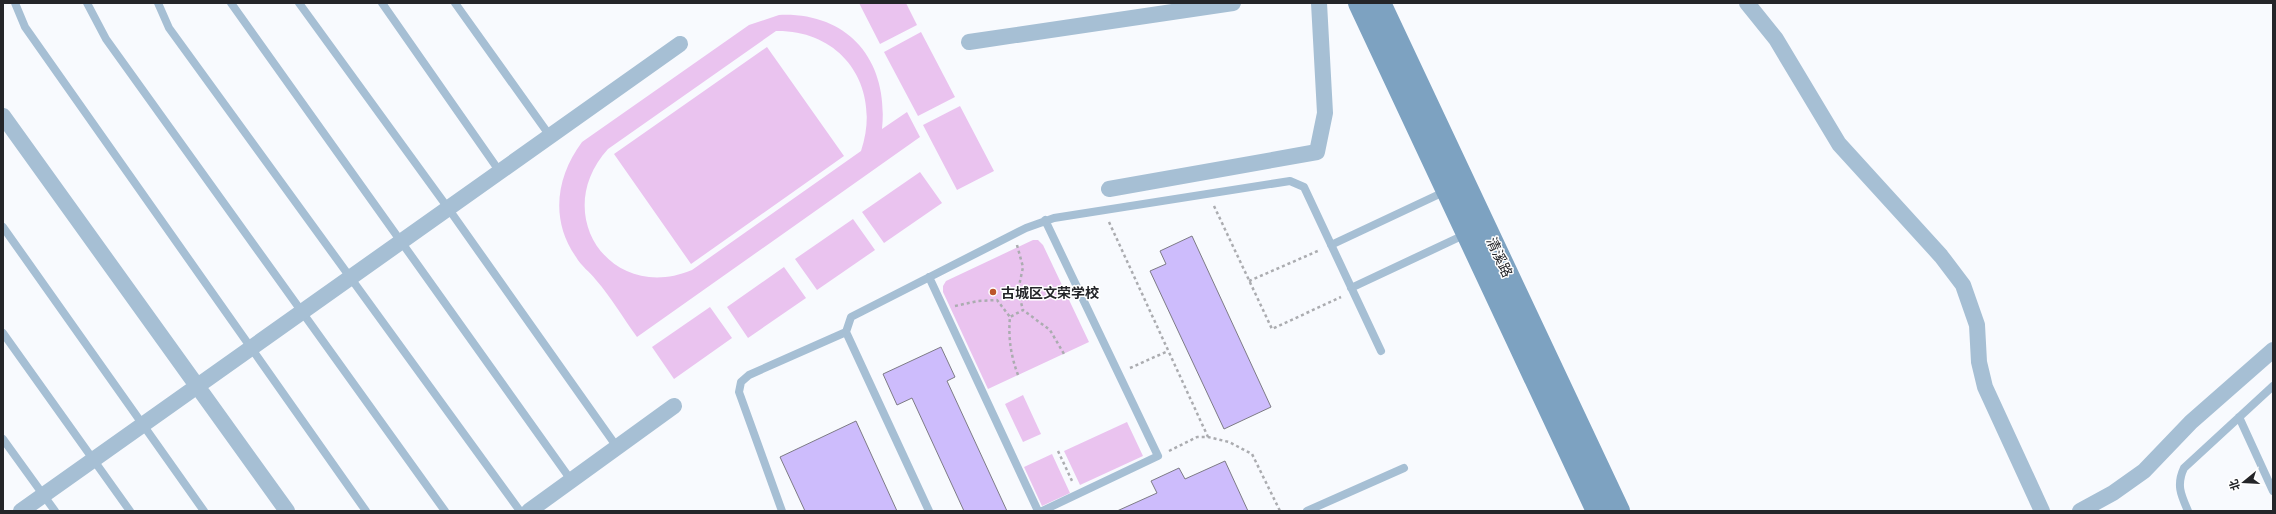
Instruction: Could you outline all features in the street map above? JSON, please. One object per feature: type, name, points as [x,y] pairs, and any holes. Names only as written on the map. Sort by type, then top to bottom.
[{"type":"street","points":[[969,42],[1233,3]]},
{"type":"street","points":[[1109,189],[1317,152],[1325,113],[1319,3]]},
{"type":"street","name":"清溪路","points":[[1359,3],[1598,511]]},
{"type":"street","name":"清溪路","points":[[1380,3],[1619,511]]},
{"type":"street","points":[[1747,3],[1776,39],[1839,144],[1941,256],[1963,285],[1977,325],[1979,362],[1985,387],[2042,511]]},
{"type":"street","points":[[21,511],[680,44]]},
{"type":"street","points":[[3,116],[287,511]]},
{"type":"street","points":[[2080,511],[2113,494],[2144,471],[2191,422],[2273,350]]},
{"type":"street","points":[[529,511],[674,406]]},
{"type":"lane","points":[[15,3],[25,27],[366,511]]},
{"type":"lane","points":[[87,3],[106,39],[445,511]]},
{"type":"lane","points":[[158,3],[170,28],[520,511]]},
{"type":"lane","points":[[231,3],[571,480]]},
{"type":"lane","points":[[299,3],[448,208],[617,447]]},
{"type":"lane","points":[[382,3],[500,172]]},
{"type":"lane","points":[[455,3],[550,136]]},
{"type":"lane","points":[[929,511],[846,332],[851,317],[1013,235],[1046,220],[1290,181],[1304,187],[1381,351]]},
{"type":"lane","points":[[1331,246],[1447,191]]},
{"type":"lane","points":[[1042,511],[1158,456],[1046,220]]},
{"type":"lane","points":[[3,227],[204,511]]},
{"type":"lane","points":[[1352,290],[1467,234]]},
{"type":"lane","points":[[929,277],[1038,511]]},
{"type":"lane","points":[[782,511],[738,392],[740,382],[749,375],[846,332]]},
{"type":"lane","points":[[3,333],[130,511]]},
{"type":"lane","points":[[2188,511],[2179,491],[2179,484],[2184,468],[2273,386]]},
{"type":"lane","points":[[2239,417],[2273,491]]},
{"type":"lane","points":[[3,439],[55,511]]},
{"type":"lane","points":[[1307,511],[1404,468]]},
{"type":"path","points":[[1209,194],[1272,329],[1352,290]]},
{"type":"path","points":[[1103,210],[1208,437]]},
{"type":"path","points":[[1013,235],[1023,267],[1018,291],[1023,310],[1050,330],[1064,354]]},
{"type":"path","points":[[1249,281],[1331,246]]},
{"type":"path","points":[[945,310],[962,303],[997,300],[1010,317],[1010,349],[1018,375]]},
{"type":"path","points":[[1010,317],[1023,310]]},
{"type":"path","points":[[1118,374],[1168,351]]},
{"type":"path","points":[[1158,456],[1197,437],[1208,437],[1229,442],[1252,454],[1280,511]]},
{"type":"path","points":[[1058,451],[1078,494]]},
{"type":"shaded area","points":[[859,3],[906,3],[917,25],[880,44]]},
{"type":"shaded area","points":[[779,15],[804,16],[826,22],[844,32],[859,45],[871,62],[879,82],[882,104],[882,129],[907,112],[920,137],[637,337],[607,293],[578,260],[568,243],[562,228],[560,214],[562,184],[566,170],[573,155],[582,142],[749,25]],"holes":[[[776,31],[800,33],[821,41],[838,52],[852,67],[861,86],[866,106],[866,128],[861,151],[692,270],[663,277],[636,275],[614,264],[598,247],[587,225],[585,200],[591,174],[608,149]]]},
{"type":"shaded area","points":[[921,32],[955,97],[918,116],[884,52]]},
{"type":"shaded area","points":[[767,47],[844,156],[691,264],[614,154]]},
{"type":"shaded area","points":[[960,106],[994,171],[957,190],[923,125]]},
{"type":"shaded area","points":[[920,172],[942,203],[884,243],[862,212]]},
{"type":"shaded area","points":[[853,219],[875,250],[817,290],[795,259]]},
{"type":"shaded area","points":[[1033,240],[1038,240],[1043,245],[1089,342],[988,389],[943,292],[943,286],[946,281]]},
{"type":"shaded area","points":[[784,267],[806,298],[748,338],[727,307]]},
{"type":"shaded area","points":[[710,307],[732,338],[674,379],[652,347]]},
{"type":"shaded area","points":[[1023,395],[1041,434],[1023,442],[1005,404]]},
{"type":"shaded area","points":[[1127,422],[1143,456],[1080,485],[1064,451]]},
{"type":"shaded area","points":[[1052,454],[1070,493],[1042,506],[1024,467]]},
{"type":"building","points":[[1192,236],[1271,407],[1224,429],[1150,271],[1166,264],[1160,251]]},
{"type":"building","points":[[941,347],[955,377],[947,381],[1007,511],[964,511],[912,398],[897,405],[883,374]]},
{"type":"building","points":[[856,421],[897,511],[805,511],[780,457]]},
{"type":"building","points":[[1225,461],[1248,511],[1117,511],[1157,493],[1151,481],[1179,468],[1185,479]]},
{"type":"place","name":"古城区文荣学校","points":[[993,292]]}]
